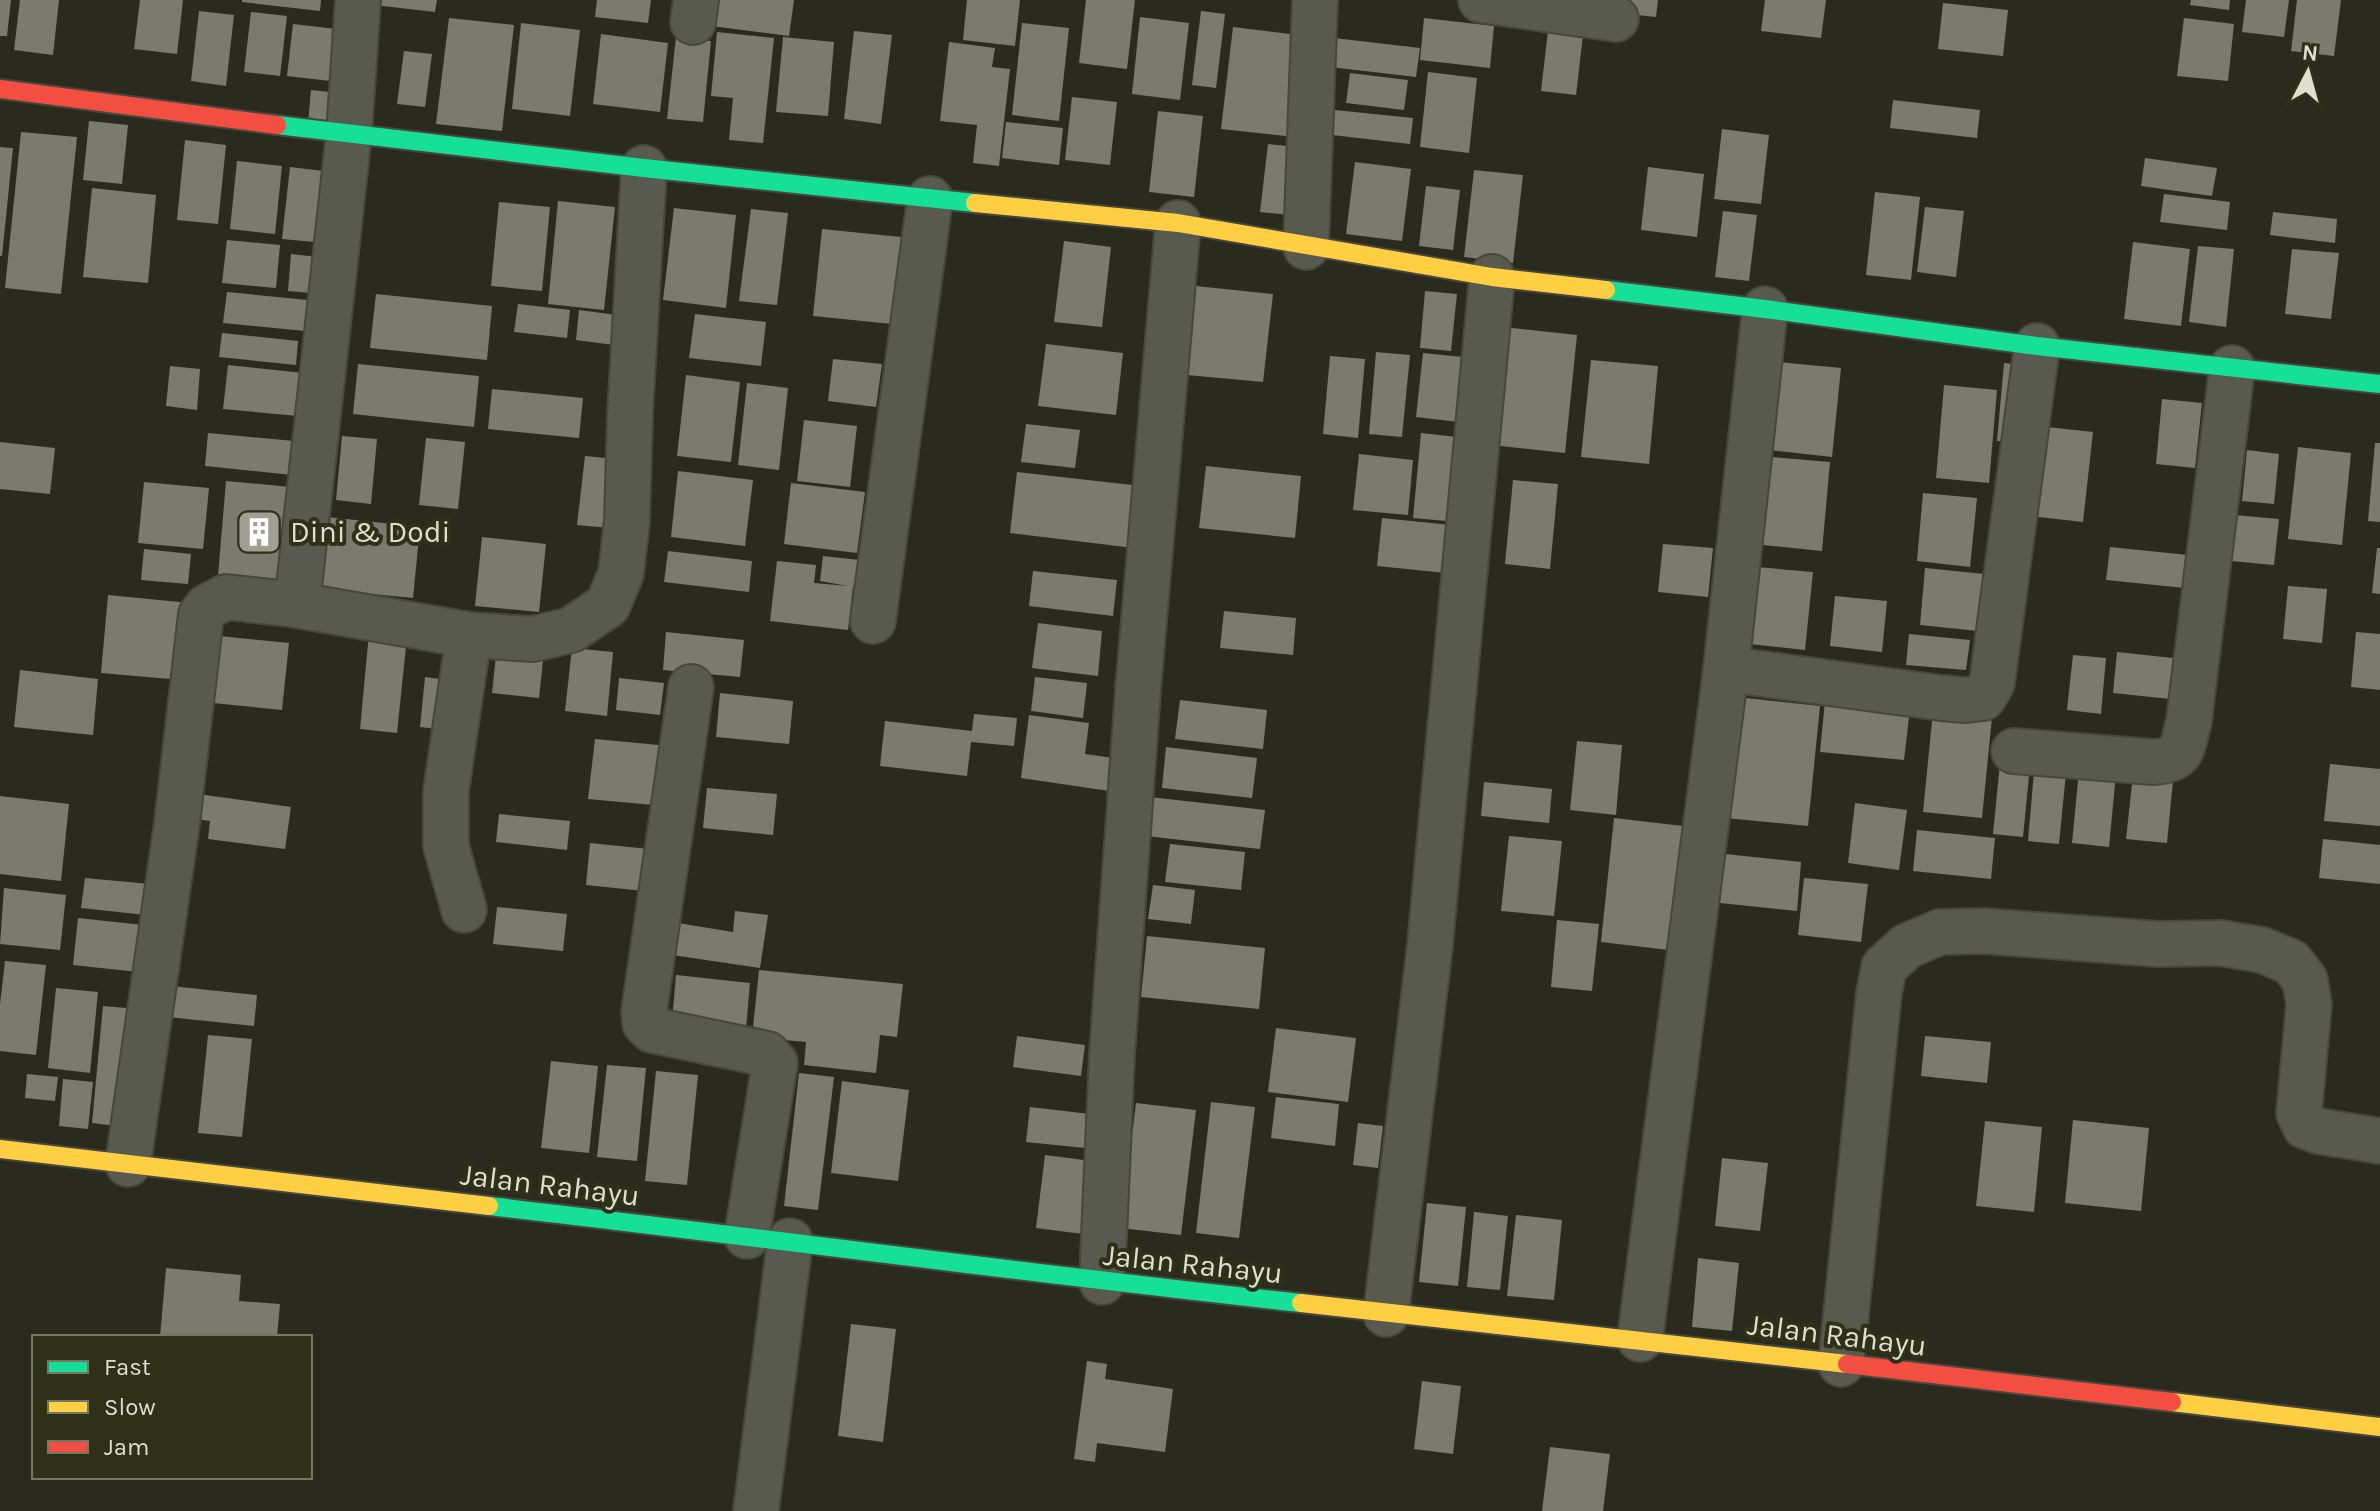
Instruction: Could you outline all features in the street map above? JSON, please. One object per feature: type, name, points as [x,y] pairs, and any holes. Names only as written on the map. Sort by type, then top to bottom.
[{"type":"street","points":[[297,605],[349,134],[358,0]]},
{"type":"street","points":[[1306,247],[1315,0]]},
{"type":"street","points":[[1481,0],[1616,19]]},
{"type":"street","points":[[0,89],[644,168],[1178,223],[1492,277],[1765,309],[2037,346],[2380,384]]},
{"type":"street","points":[[128,1164],[177,823],[201,615],[207,607],[226,597],[297,605],[469,635],[533,639],[571,630],[608,605],[621,573],[627,521],[644,168]]},
{"type":"street","points":[[873,621],[930,199]]},
{"type":"street","points":[[1102,1282],[1112,1054],[1137,706],[1178,223]]},
{"type":"street","points":[[1386,1314],[1430,945],[1492,277]]},
{"type":"street","points":[[1640,1339],[1726,669],[1765,309]]},
{"type":"street","points":[[1726,669],[1942,698],[1983,698],[1992,683],[2037,346]]},
{"type":"street","points":[[2014,751],[2153,762],[2171,761],[2179,755],[2189,721],[2232,368]]},
{"type":"street","points":[[464,910],[446,846],[446,791],[469,635]]},
{"type":"street","points":[[691,687],[644,1012],[645,1023],[652,1030],[767,1054],[775,1063],[747,1236]]},
{"type":"street","points":[[1841,1364],[1879,993],[1884,967],[1907,946],[1918,941],[1940,932],[1984,931],[2158,944],[2221,943],[2262,950],[2291,962],[2305,980],[2309,1004],[2299,1089],[2299,1113],[2305,1126],[2380,1141]]},
{"type":"street","name":"Jalan Rahayu","points":[[0,1149],[790,1241],[1102,1282],[1640,1339],[2380,1427]]},
{"type":"street","points":[[756,1511],[790,1241]]},
{"type":"building","points":[[0,0],[11,0],[7,36],[0,36]]},
{"type":"building","points":[[20,0],[59,0],[53,55],[14,50]]},
{"type":"building","points":[[140,0],[183,0],[177,54],[134,49]]},
{"type":"building","points":[[242,0],[321,0],[320,11]]},
{"type":"building","points":[[374,0],[437,0],[435,12],[374,5]]},
{"type":"building","points":[[597,0],[651,0],[648,23],[595,17]]},
{"type":"building","points":[[706,0],[794,0],[789,36],[703,25]]},
{"type":"building","points":[[967,0],[1020,0],[1015,46],[963,40]]},
{"type":"building","points":[[1086,0],[1135,0],[1127,69],[1079,63]]},
{"type":"building","points":[[1620,0],[1658,0],[1656,17],[1618,13]]},
{"type":"building","points":[[1765,0],[1826,0],[1821,38],[1761,31]]},
{"type":"building","points":[[2191,0],[2230,0],[2229,10],[2190,5]]},
{"type":"building","points":[[2246,0],[2289,0],[2284,37],[2242,32]]},
{"type":"building","points":[[2297,0],[2341,0],[2334,56],[2291,51]]},
{"type":"building","points":[[1943,3],[2008,10],[2003,56],[1938,49]]},
{"type":"building","points":[[199,11],[234,15],[226,86],[191,81]]},
{"type":"building","points":[[1201,11],[1225,14],[1216,88],[1192,85]]},
{"type":"building","points":[[251,12],[287,16],[280,76],[244,72]]},
{"type":"building","points":[[1140,17],[1189,23],[1180,100],[1132,94]]},
{"type":"building","points":[[449,18],[514,25],[502,131],[436,124]]},
{"type":"building","points":[[1424,18],[1494,26],[1490,68],[1420,60]]},
{"type":"building","points":[[2184,18],[2234,24],[2228,81],[2177,76]]},
{"type":"building","points":[[521,23],[580,30],[570,116],[512,109]]},
{"type":"building","points":[[1022,23],[1069,28],[1059,121],[1012,115]]},
{"type":"building","points":[[293,24],[345,30],[339,82],[287,76]]},
{"type":"building","points":[[1233,27],[1306,36],[1294,137],[1221,129]]},
{"type":"building","points":[[854,31],[892,35],[881,124],[844,119]]},
{"type":"building","points":[[1548,31],[1583,35],[1576,95],[1541,91]]},
{"type":"building","points":[[717,32],[774,38],[763,143],[729,140],[733,98],[711,96]]},
{"type":"building","points":[[601,34],[668,43],[660,112],[593,104]]},
{"type":"building","points":[[676,37],[711,41],[703,122],[667,119]]},
{"type":"building","points":[[783,37],[834,42],[828,116],[776,112]]},
{"type":"building","points":[[1334,38],[1420,48],[1416,77],[1330,67]]},
{"type":"building","points":[[949,42],[995,48],[992,67],[1010,69],[999,166],[973,163],[977,125],[940,121]]},
{"type":"building","points":[[404,51],[432,54],[425,107],[397,104]]},
{"type":"building","points":[[1428,72],[1477,78],[1469,153],[1420,147]]},
{"type":"building","points":[[1350,73],[1408,80],[1404,110],[1346,103]]},
{"type":"building","points":[[311,90],[349,94],[345,127],[308,123]]},
{"type":"building","points":[[1072,97],[1117,102],[1110,165],[1065,160]]},
{"type":"building","points":[[1893,100],[1980,110],[1977,138],[1890,128]]},
{"type":"building","points":[[1335,110],[1413,118],[1410,144],[1332,135]]},
{"type":"building","points":[[1158,111],[1203,116],[1194,197],[1149,192]]},
{"type":"building","points":[[89,121],[128,125],[122,184],[83,180]]},
{"type":"building","points":[[1006,122],[1063,128],[1059,165],[1002,158]]},
{"type":"building","points":[[1722,129],[1769,135],[1761,204],[1714,199]]},
{"type":"building","points":[[21,132],[77,137],[61,294],[5,288]]},
{"type":"building","points":[[185,140],[226,145],[218,224],[177,220]]},
{"type":"building","points":[[1268,144],[1306,148],[1299,216],[1260,212]]},
{"type":"building","points":[[0,147],[13,148],[2,256],[0,256]]},
{"type":"building","points":[[2145,158],[2217,168],[2212,196],[2141,186]]},
{"type":"building","points":[[237,161],[282,166],[275,234],[230,229]]},
{"type":"building","points":[[1355,162],[1411,169],[1402,241],[1346,234]]},
{"type":"building","points":[[290,167],[332,172],[325,243],[282,239]]},
{"type":"building","points":[[1648,167],[1704,174],[1697,237],[1641,230]]},
{"type":"building","points":[[1474,170],[1523,175],[1513,263],[1464,257]]},
{"type":"building","points":[[1426,186],[1460,190],[1453,250],[1419,246]]},
{"type":"building","points":[[92,188],[156,195],[148,283],[83,277]]},
{"type":"building","points":[[1875,192],[1920,197],[1911,280],[1866,275]]},
{"type":"building","points":[[2164,194],[2230,202],[2227,230],[2160,222]]},
{"type":"building","points":[[558,201],[615,207],[604,310],[548,304]]},
{"type":"building","points":[[499,202],[550,207],[542,291],[491,286]]},
{"type":"building","points":[[1925,207],[1964,211],[1956,277],[1917,272]]},
{"type":"building","points":[[674,208],[736,215],[726,308],[663,300]]},
{"type":"building","points":[[751,209],[788,213],[777,305],[739,301]]},
{"type":"building","points":[[1723,211],[1757,215],[1749,281],[1715,277]]},
{"type":"building","points":[[2273,212],[2337,219],[2335,243],[2270,235]]},
{"type":"building","points":[[822,229],[901,237],[892,324],[813,316]]},
{"type":"building","points":[[227,240],[280,245],[276,288],[222,283]]},
{"type":"building","points":[[1064,241],[1111,247],[1102,327],[1054,322]]},
{"type":"building","points":[[2133,242],[2190,249],[2181,326],[2124,319]]},
{"type":"building","points":[[2198,246],[2234,249],[2226,327],[2189,322]]},
{"type":"building","points":[[2292,249],[2339,253],[2331,319],[2285,314]]},
{"type":"building","points":[[291,254],[327,258],[323,294],[288,291]]},
{"type":"building","points":[[1196,286],[1273,294],[1263,382],[1187,375]]},
{"type":"building","points":[[1425,291],[1457,294],[1451,351],[1420,348]]},
{"type":"building","points":[[227,292],[318,301],[315,332],[223,323]]},
{"type":"building","points":[[376,294],[492,306],[487,360],[370,348]]},
{"type":"building","points":[[518,304],[570,310],[567,338],[514,332]]},
{"type":"building","points":[[579,310],[617,315],[614,345],[576,340]]},
{"type":"building","points":[[695,314],[766,322],[761,366],[689,358]]},
{"type":"building","points":[[1503,327],[1577,335],[1565,453],[1491,445]]},
{"type":"building","points":[[222,333],[298,341],[296,365],[219,357]]},
{"type":"building","points":[[1046,344],[1123,353],[1116,415],[1038,406]]},
{"type":"building","points":[[1376,352],[1410,355],[1402,437],[1369,434]]},
{"type":"building","points":[[1423,353],[1473,358],[1467,423],[1416,417]]},
{"type":"building","points":[[1330,356],[1365,359],[1358,438],[1323,434]]},
{"type":"building","points":[[833,359],[882,364],[876,407],[828,401]]},
{"type":"building","points":[[1591,360],[1658,366],[1649,464],[1581,457]]},
{"type":"building","points":[[1769,361],[1841,368],[1832,457],[1760,449]]},
{"type":"building","points":[[2004,363],[2029,366],[2021,443],[1997,441]]},
{"type":"building","points":[[358,364],[479,376],[474,427],[353,414]]},
{"type":"building","points":[[228,365],[303,373],[298,416],[223,409]]},
{"type":"building","points":[[170,366],[200,369],[197,410],[166,406]]},
{"type":"building","points":[[686,375],[740,382],[731,462],[677,456]]},
{"type":"building","points":[[747,383],[788,388],[779,470],[738,465]]},
{"type":"building","points":[[1944,385],[1997,390],[1989,483],[1936,478]]},
{"type":"building","points":[[492,389],[583,398],[579,438],[488,429]]},
{"type":"building","points":[[2162,399],[2202,403],[2195,468],[2156,464]]},
{"type":"building","points":[[804,420],[857,426],[850,487],[797,481]]},
{"type":"building","points":[[1026,424],[1080,430],[1075,468],[1021,462]]},
{"type":"building","points":[[2038,426],[2093,432],[2083,522],[2029,516]]},
{"type":"building","points":[[208,433],[305,442],[302,476],[205,466]]},
{"type":"building","points":[[1421,433],[1466,438],[1458,522],[1413,518]]},
{"type":"building","points":[[342,436],[377,439],[371,504],[336,500]]},
{"type":"building","points":[[426,438],[465,442],[458,509],[419,505]]},
{"type":"building","points":[[0,442],[55,448],[50,494],[0,489]]},
{"type":"building","points":[[2375,443],[2380,443],[2380,522],[2368,521]]},
{"type":"building","points":[[2298,447],[2351,453],[2342,545],[2288,539]]},
{"type":"building","points":[[2247,450],[2279,454],[2274,504],[2242,501]]},
{"type":"building","points":[[1359,454],[1413,460],[1408,515],[1353,510]]},
{"type":"building","points":[[585,456],[616,459],[609,528],[577,525]]},
{"type":"building","points":[[1772,457],[1830,462],[1822,551],[1763,545]]},
{"type":"building","points":[[1206,466],[1301,476],[1295,538],[1199,528]]},
{"type":"building","points":[[678,471],[753,480],[745,546],[671,537]]},
{"type":"building","points":[[1017,472],[1141,486],[1134,548],[1010,533]]},
{"type":"building","points":[[1513,480],[1558,484],[1550,569],[1505,564]]},
{"type":"building","name":"Dini & Dodi","points":[[226,481],[301,488],[293,583],[218,576]]},
{"type":"building","points":[[144,482],[209,488],[203,549],[138,543]]},
{"type":"building","points":[[791,483],[865,492],[857,553],[784,544]]},
{"type":"building","points":[[1923,493],[1977,498],[1970,567],[1917,561]]},
{"type":"building","points":[[2235,515],[2279,519],[2274,565],[2231,561]]},
{"type":"building","points":[[328,517],[420,527],[413,598],[321,589]]},
{"type":"building","points":[[1382,518],[1451,525],[1446,573],[1377,566]]},
{"type":"building","points":[[482,537],[546,544],[539,612],[475,606]]},
{"type":"building","points":[[1663,544],[1713,548],[1708,597],[1658,592]]},
{"type":"building","points":[[2110,547],[2188,555],[2185,588],[2106,580]]},
{"type":"building","points":[[2377,548],[2380,548],[2380,594],[2372,593]]},
{"type":"building","points":[[144,549],[191,554],[188,584],[141,580]]},
{"type":"building","points":[[668,551],[752,561],[749,592],[664,582]]},
{"type":"building","points":[[823,556],[859,560],[848,630],[770,621],[777,561],[816,565],[814,583],[848,586],[820,581]]},
{"type":"building","points":[[1757,567],[1813,572],[1805,650],[1749,644]]},
{"type":"building","points":[[1925,568],[1994,575],[1988,632],[1920,625]]},
{"type":"building","points":[[1033,571],[1117,580],[1113,616],[1029,606]]},
{"type":"building","points":[[2288,586],[2327,589],[2322,643],[2283,639]]},
{"type":"building","points":[[108,595],[190,603],[182,680],[101,673]]},
{"type":"building","points":[[1835,596],[1887,601],[1882,652],[1830,646]]},
{"type":"building","points":[[1224,611],[1296,618],[1293,655],[1220,648]]},
{"type":"building","points":[[1038,623],[1102,631],[1098,676],[1032,668]]},
{"type":"building","points":[[666,632],[744,640],[740,677],[663,670]]},
{"type":"building","points":[[2356,632],[2380,634],[2380,690],[2351,687]]},
{"type":"building","points":[[369,633],[407,637],[397,733],[360,729]]},
{"type":"building","points":[[1909,634],[1970,640],[1966,670],[1906,665]]},
{"type":"building","points":[[209,635],[289,643],[282,710],[203,702]]},
{"type":"building","points":[[497,646],[544,651],[539,698],[492,693]]},
{"type":"building","points":[[572,648],[613,652],[607,716],[565,711]]},
{"type":"building","points":[[2117,652],[2173,658],[2170,699],[2113,693]]},
{"type":"building","points":[[2073,655],[2106,658],[2101,714],[2067,710]]},
{"type":"building","points":[[20,670],[98,679],[93,735],[14,727]]},
{"type":"building","points":[[425,677],[449,680],[445,730],[420,727]]},
{"type":"building","points":[[1035,677],[1087,683],[1083,718],[1031,711]]},
{"type":"building","points":[[619,678],[664,683],[660,715],[616,710]]},
{"type":"building","points":[[1826,691],[1911,700],[1904,760],[1820,752]]},
{"type":"building","points":[[720,693],[793,701],[789,744],[716,737]]},
{"type":"building","points":[[1737,697],[1820,706],[1808,826],[1725,818]]},
{"type":"building","points":[[1180,700],[1267,710],[1263,749],[1175,739]]},
{"type":"building","points":[[1934,701],[1993,707],[1982,818],[1923,812]]},
{"type":"building","points":[[974,714],[1017,718],[1014,746],[971,742],[967,776],[880,766],[885,721],[972,731]]},
{"type":"building","points":[[1029,715],[1089,723],[1085,754],[1120,759],[1116,792],[1021,778]]},
{"type":"building","points":[[595,739],[659,745],[653,805],[588,799]]},
{"type":"building","points":[[1577,741],[1622,745],[1616,815],[1570,810]]},
{"type":"building","points":[[1166,747],[1257,758],[1252,798],[1162,788]]},
{"type":"building","points":[[2035,760],[2067,763],[2059,844],[2028,841]]},
{"type":"building","points":[[2080,760],[2117,763],[2109,847],[2072,843]]},
{"type":"building","points":[[2000,763],[2030,766],[2023,837],[1993,834]]},
{"type":"building","points":[[2330,764],[2380,769],[2380,826],[2324,821]]},
{"type":"building","points":[[2134,766],[2174,770],[2167,843],[2126,839]]},
{"type":"building","points":[[1484,782],[1552,789],[1549,823],[1481,816]]},
{"type":"building","points":[[707,788],[777,794],[773,835],[703,828]]},
{"type":"building","points":[[198,794],[291,807],[285,849],[208,839],[210,821],[195,819]]},
{"type":"building","points":[[0,796],[69,804],[61,881],[0,874]]},
{"type":"building","points":[[1150,797],[1265,810],[1260,849],[1146,836]]},
{"type":"building","points":[[1855,803],[1907,810],[1899,870],[1848,863]]},
{"type":"building","points":[[499,814],[570,821],[567,850],[496,842]]},
{"type":"building","points":[[1614,818],[1692,827],[1677,951],[1601,942]]},
{"type":"building","points":[[1917,830],[1995,838],[1991,879],[1913,871]]},
{"type":"building","points":[[1509,836],[1562,841],[1554,916],[1501,911]]},
{"type":"building","points":[[2323,839],[2380,845],[2380,884],[2319,878]]},
{"type":"building","points":[[590,843],[649,849],[644,891],[586,885]]},
{"type":"building","points":[[1170,844],[1245,852],[1241,890],[1165,882]]},
{"type":"building","points":[[1725,854],[1801,862],[1797,911],[1720,903]]},
{"type":"building","points":[[85,878],[150,884],[146,915],[81,908]]},
{"type":"building","points":[[1804,878],[1868,884],[1861,942],[1798,935]]},
{"type":"building","points":[[1153,885],[1195,890],[1191,924],[1148,919]]},
{"type":"building","points":[[4,888],[66,895],[60,950],[0,944]]},
{"type":"building","points":[[497,907],[567,914],[563,951],[493,944]]},
{"type":"building","points":[[735,911],[768,915],[760,968],[672,955],[678,923],[733,932]]},
{"type":"building","points":[[78,918],[152,926],[147,973],[73,965]]},
{"type":"building","points":[[1557,920],[1599,924],[1592,991],[1551,987]]},
{"type":"building","points":[[1147,936],[1265,948],[1259,1009],[1141,997]]},
{"type":"building","points":[[5,961],[46,965],[36,1055],[0,1051],[0,1004]]},
{"type":"building","points":[[759,970],[903,984],[897,1037],[880,1035],[876,1073],[804,1065],[806,1042],[752,1037]]},
{"type":"building","points":[[676,975],[750,983],[746,1029],[672,1021]]},
{"type":"building","points":[[171,986],[257,995],[254,1026],[168,1017]]},
{"type":"building","points":[[56,988],[98,992],[90,1073],[48,1068]]},
{"type":"building","points":[[103,1006],[137,1009],[125,1127],[92,1123]]},
{"type":"building","points":[[1276,1028],[1356,1038],[1348,1102],[1268,1092]]},
{"type":"building","points":[[208,1035],[252,1039],[242,1137],[198,1133]]},
{"type":"building","points":[[1017,1036],[1085,1045],[1081,1076],[1013,1067]]},
{"type":"building","points":[[1925,1036],[1991,1042],[1987,1083],[1921,1076]]},
{"type":"building","points":[[551,1061],[598,1066],[589,1153],[541,1148]]},
{"type":"building","points":[[607,1065],[646,1068],[637,1161],[597,1157]]},
{"type":"building","points":[[656,1071],[698,1075],[687,1185],[645,1181]]},
{"type":"building","points":[[799,1073],[834,1077],[818,1210],[784,1206]]},
{"type":"building","points":[[27,1074],[58,1077],[55,1101],[25,1098]]},
{"type":"building","points":[[63,1079],[93,1082],[88,1129],[59,1126]]},
{"type":"building","points":[[842,1081],[909,1090],[898,1181],[831,1173]]},
{"type":"building","points":[[1276,1097],[1339,1104],[1335,1146],[1271,1138]]},
{"type":"building","points":[[1211,1102],[1255,1107],[1239,1238],[1196,1233]]},
{"type":"building","points":[[1136,1103],[1196,1110],[1181,1235],[1121,1228]]},
{"type":"building","points":[[1030,1107],[1099,1115],[1095,1149],[1026,1142]]},
{"type":"building","points":[[2073,1120],[2149,1128],[2141,1211],[2065,1203]]},
{"type":"building","points":[[1985,1121],[2042,1127],[2034,1212],[1976,1206]]},
{"type":"building","points":[[1358,1123],[1383,1126],[1378,1168],[1353,1165]]},
{"type":"building","points":[[1045,1155],[1092,1161],[1083,1234],[1036,1228]]},
{"type":"building","points":[[1722,1158],[1768,1163],[1760,1231],[1715,1226]]},
{"type":"building","points":[[1427,1203],[1466,1207],[1458,1286],[1419,1282]]},
{"type":"building","points":[[1474,1212],[1508,1216],[1500,1290],[1467,1287]]},
{"type":"building","points":[[1516,1215],[1562,1220],[1554,1300],[1507,1296]]},
{"type":"building","points":[[1698,1258],[1739,1263],[1732,1331],[1692,1327]]},
{"type":"building","points":[[166,1268],[241,1275],[239,1301],[280,1304],[277,1335],[160,1335]]},
{"type":"building","points":[[851,1324],[896,1329],[883,1442],[838,1436]]},
{"type":"building","points":[[1087,1361],[1107,1364],[1105,1379],[1173,1389],[1165,1452],[1097,1443],[1095,1462],[1074,1459]]},
{"type":"building","points":[[1422,1381],[1461,1386],[1453,1454],[1414,1449]]},
{"type":"building","points":[[1550,1447],[1610,1454],[1603,1511],[1542,1511]]},
{"type":"traffic: fast","points":[[277,125],[975,203]]},
{"type":"traffic: fast","points":[[1606,290],[2037,346],[2380,384]]},
{"type":"traffic: fast","points":[[489,1206],[1301,1303]]},
{"type":"traffic: slow","points":[[975,203],[1178,223],[1492,277],[1606,290]]},
{"type":"traffic: slow","points":[[0,1149],[489,1206]]},
{"type":"traffic: slow","points":[[1301,1303],[1847,1364]]},
{"type":"traffic: slow","points":[[2172,1402],[2380,1427]]},
{"type":"traffic: jam","points":[[0,89],[277,125]]},
{"type":"traffic: jam","points":[[1847,1364],[2172,1402]]},
{"type":"place","name":"Dini & Dodi","points":[[259,532]]}]
